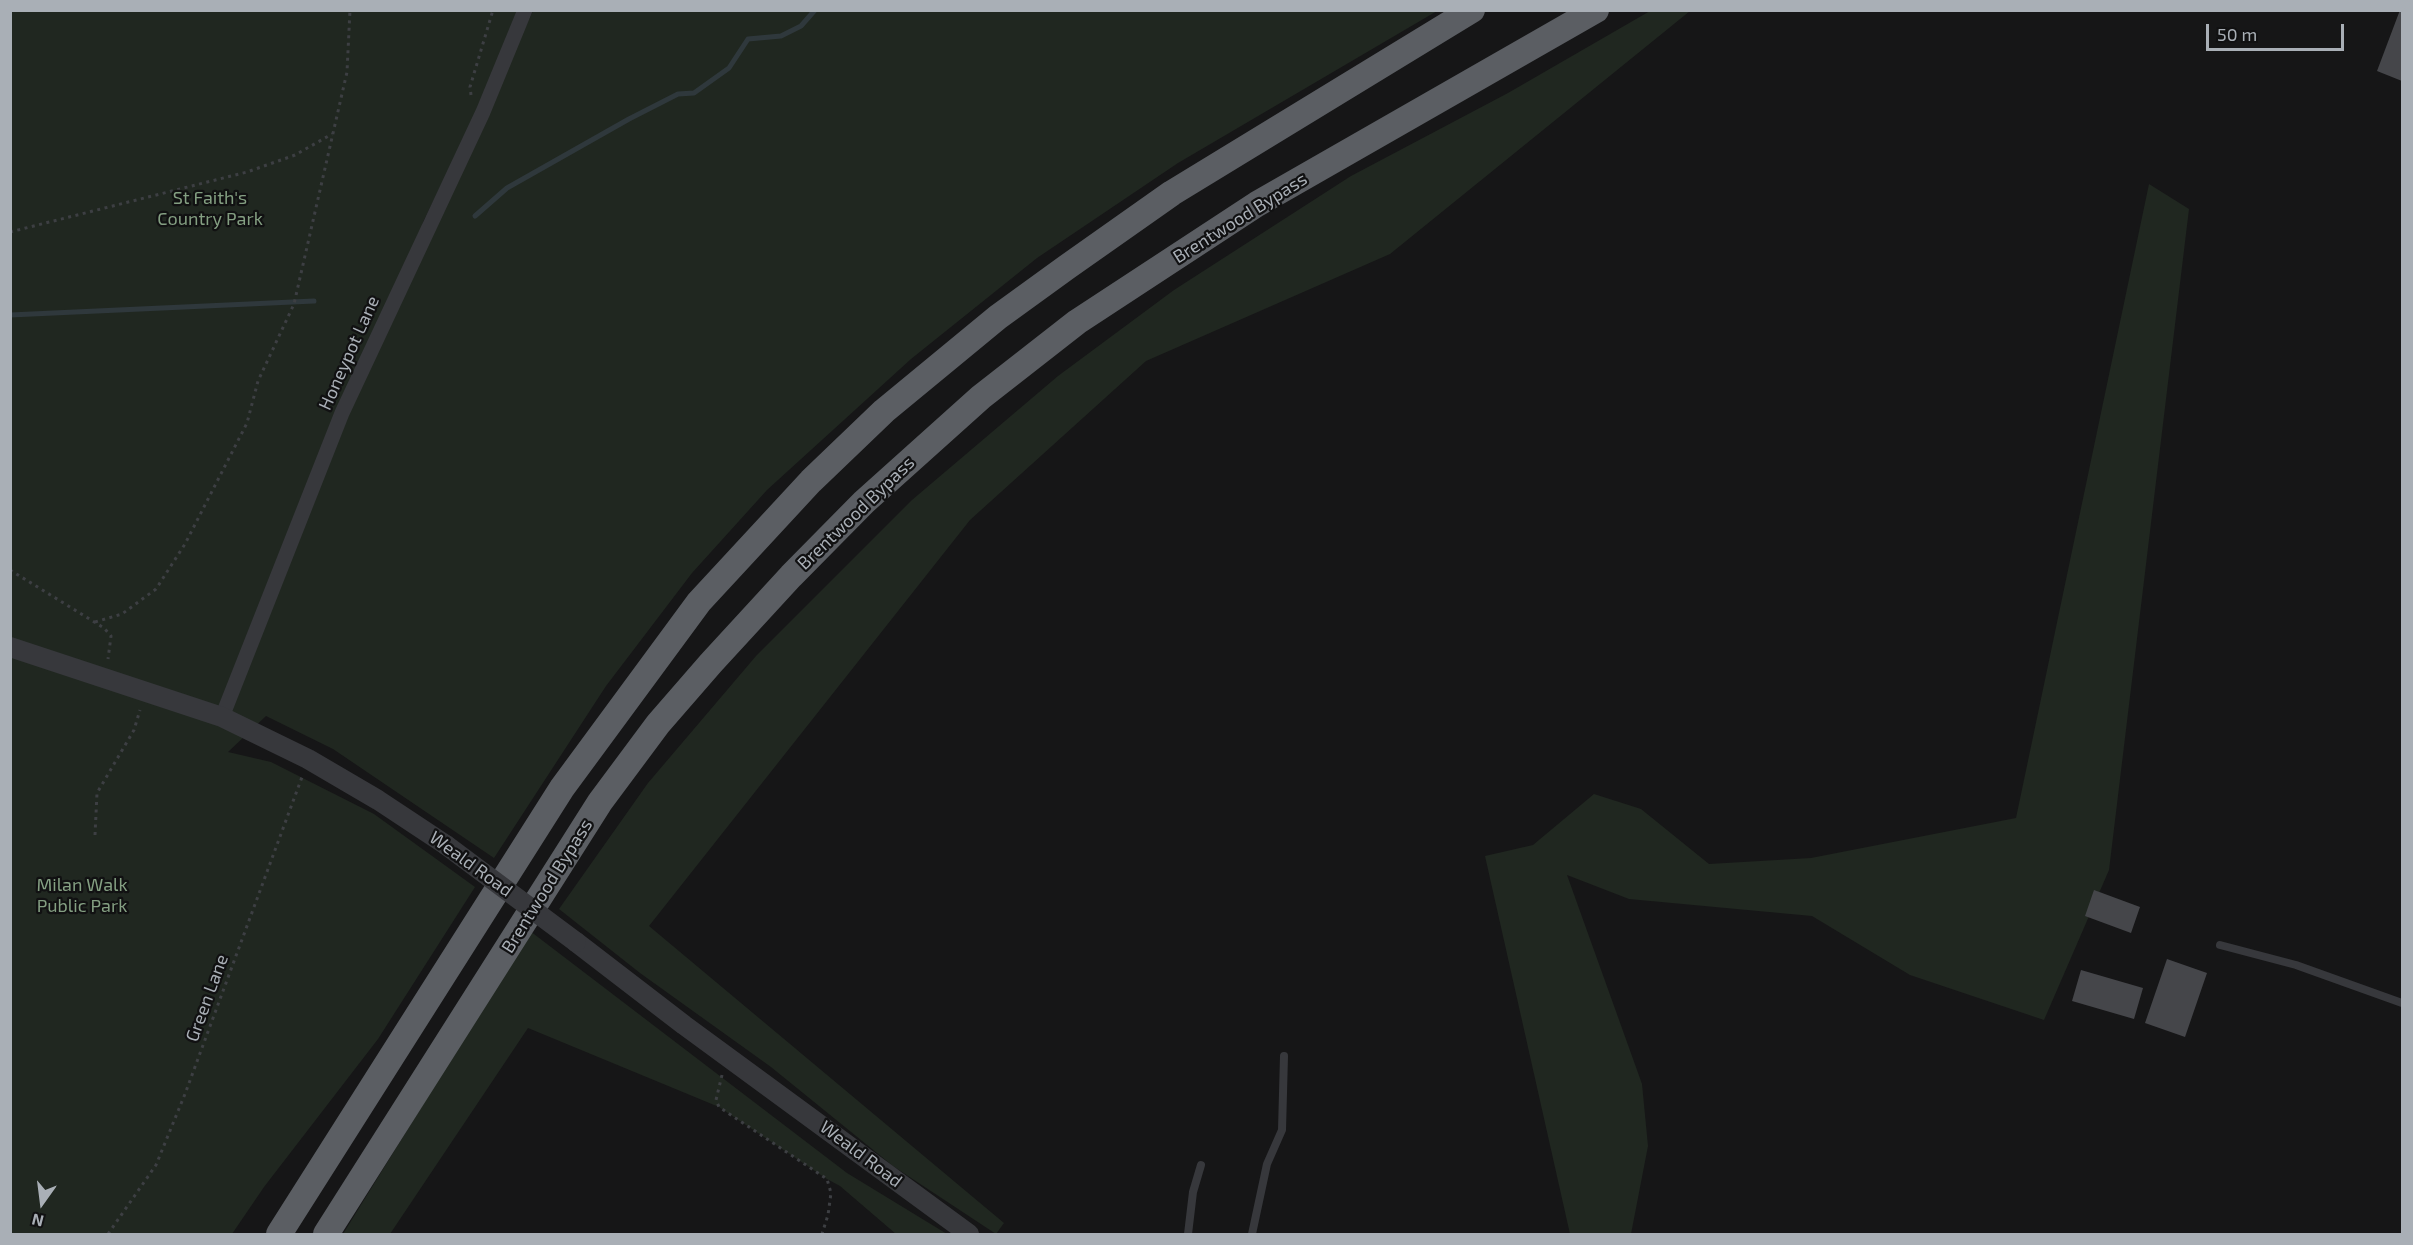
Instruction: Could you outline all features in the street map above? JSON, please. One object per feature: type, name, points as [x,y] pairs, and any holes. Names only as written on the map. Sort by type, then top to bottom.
[{"type":"highway","points":[[279,1234],[569,779],[699,603],[811,481],[884,411],[998,316],[1172,193],[1472,10]]},
{"type":"highway","name":"Brentwood Bypass","points":[[326,1234],[600,802],[658,724],[711,663],[791,576],[864,502],[981,397],[1077,322],[1257,204],[1596,10]]},
{"type":"street","name":"Honeypot Lane","points":[[222,717],[342,413],[483,112],[525,10]]},
{"type":"street","name":"Weald Road","points":[[10,647],[222,717],[308,759],[378,800],[446,845],[684,1025],[969,1234]]},
{"type":"lane","points":[[2220,945],[2296,965],[2403,1003]]},
{"type":"lane","points":[[1252,1234],[1267,1164],[1282,1130],[1284,1056]]},
{"type":"lane","points":[[1188,1234],[1189,1214],[1201,1166]]},
{"type":"path","points":[[96,622],[122,614],[156,589],[185,544],[247,423],[258,381],[291,314],[347,72],[350,10]]},
{"type":"path","points":[[483,112],[472,106],[470,87],[493,10]]},
{"type":"path","points":[[10,232],[247,172],[295,155],[332,134]]},
{"type":"path","points":[[10,570],[96,622],[111,636],[106,679]]},
{"type":"path","points":[[95,835],[97,793],[134,730],[146,692]]},
{"type":"path","name":"Green Lane","points":[[108,1234],[156,1165],[189,1083],[308,759]]},
{"type":"path","points":[[729,1057],[717,1091],[716,1100],[719,1107],[827,1179],[831,1193],[822,1234]]},
{"type":"green space","points":[[10,11],[518,11],[467,133],[423,222],[418,268],[424,235],[533,11],[1437,11],[1178,163],[1037,258],[911,359],[767,490],[692,573],[606,686],[494,858],[333,749],[266,716],[228,752],[271,762],[374,814],[475,887],[378,1039],[264,1187],[232,1234],[11,1234]]},
{"type":"green space","points":[[1650,11],[1690,11],[1390,254],[1146,361],[970,520],[649,926],[1004,1223],[996,1234],[893,1166],[771,1067],[640,973],[559,909],[648,783],[756,656],[912,500],[1058,376],[1174,290],[1351,176],[1508,93]]},
{"type":"green space","points":[[2149,184],[2189,209],[2109,870],[2044,1020],[1910,975],[1812,916],[1629,899],[1567,875],[1642,1084],[1648,1146],[1631,1234],[1570,1234],[1485,856],[1533,845],[1594,794],[1641,809],[1709,864],[1811,858],[2016,818]]},
{"type":"green space","points":[[530,931],[847,1173],[947,1234],[896,1234],[840,1186],[719,1107],[528,1028],[390,1234],[343,1234]]},
{"type":"building","points":[[2400,10],[2402,10],[2402,81],[2377,71]]},
{"type":"building","points":[[2094,890],[2140,907],[2131,933],[2085,916]]},
{"type":"building","points":[[2167,959],[2207,973],[2185,1037],[2145,1023]]},
{"type":"building","points":[[2081,970],[2143,988],[2134,1019],[2072,1001]]},
{"type":"waterway","points":[[475,216],[507,188],[629,119],[678,94],[694,93],[729,68],[748,39],[781,36],[801,26],[815,10]]},
{"type":"waterway","points":[[10,315],[314,301]]},
{"type":"park label","name":"St Faith's Country Park","points":[[210,208]]},
{"type":"park label","name":"Milan Walk Public Park","points":[[82,895]]}]
